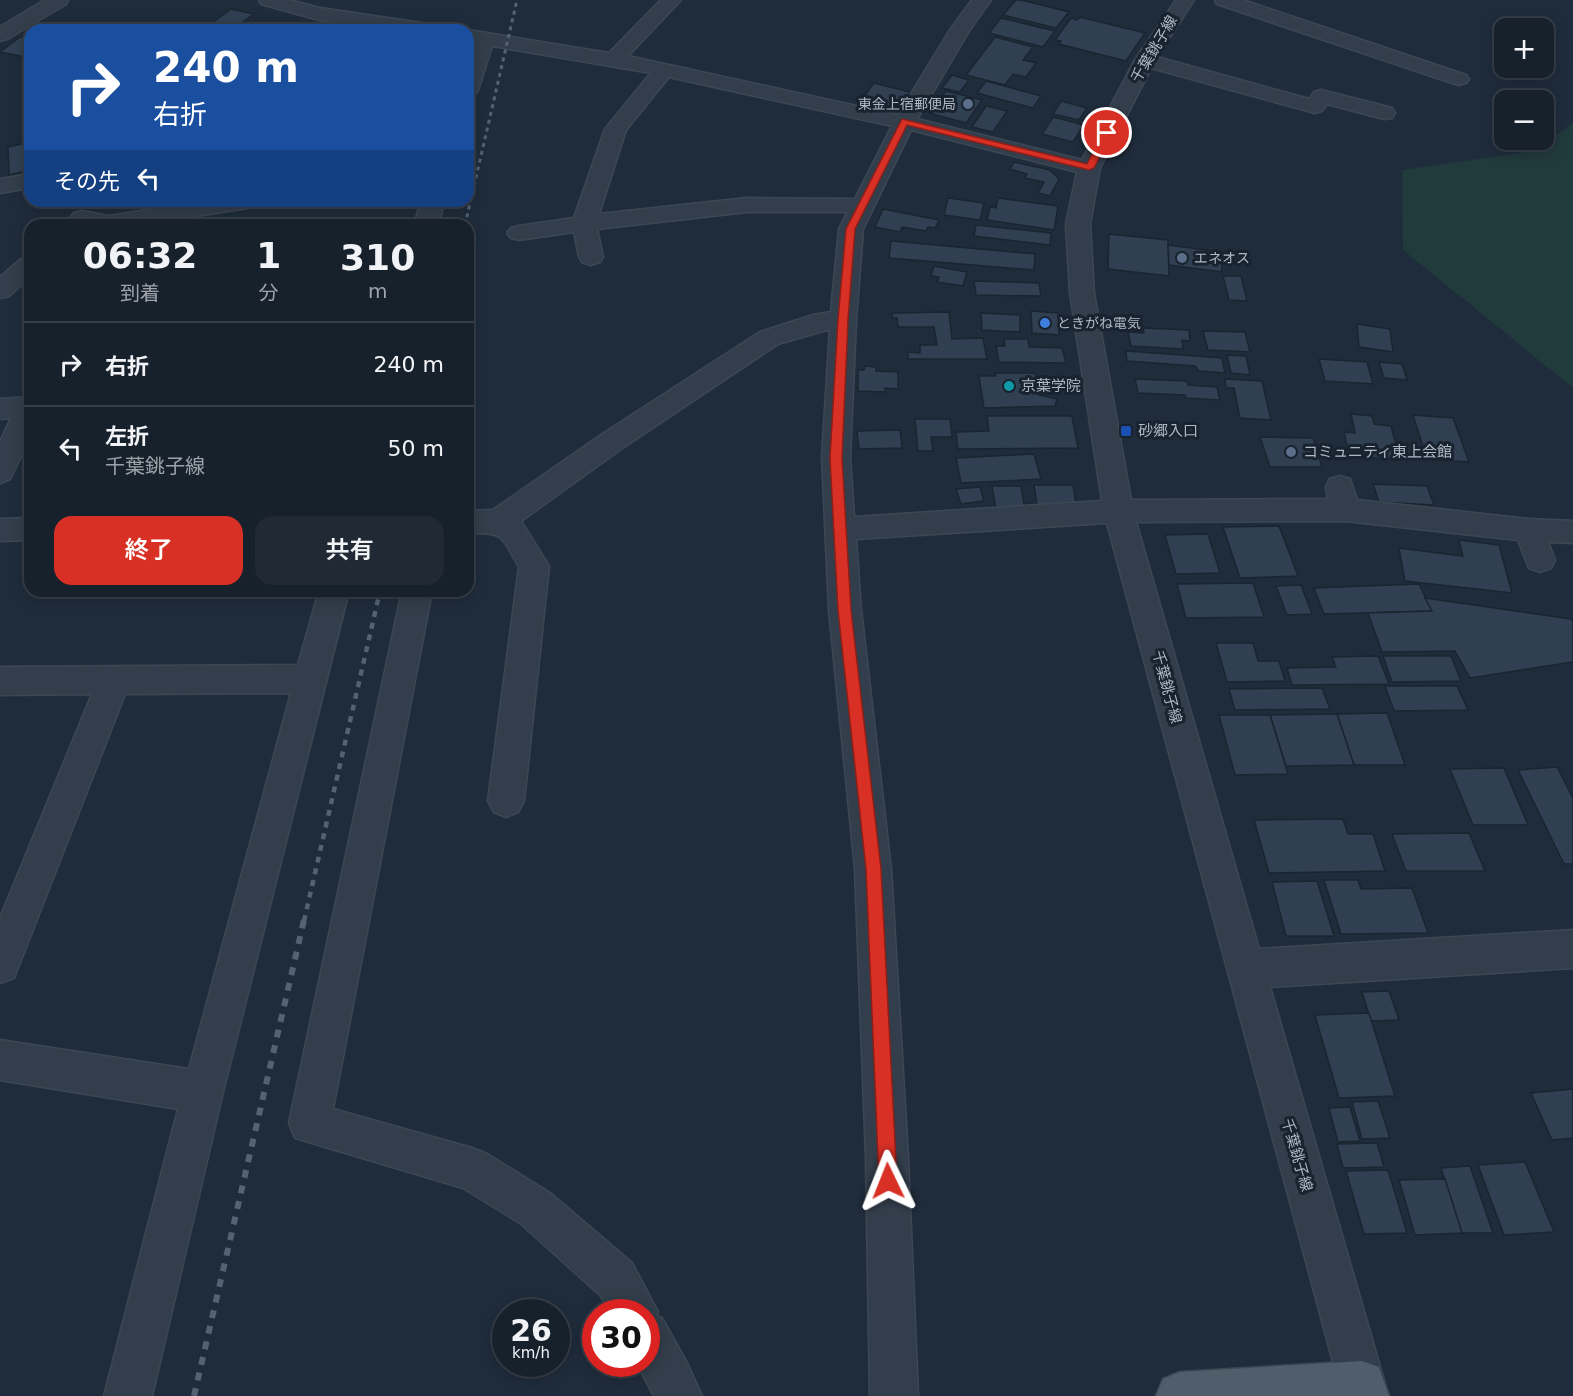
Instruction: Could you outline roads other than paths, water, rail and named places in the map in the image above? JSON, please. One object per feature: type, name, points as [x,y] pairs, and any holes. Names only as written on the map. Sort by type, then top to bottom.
[{"type":"main road","points":[[1180,1396],[1363,1390]]},
{"type":"street","points":[[0,35],[59,0]]},
{"type":"street","points":[[268,0],[319,14],[388,24]]},
{"type":"street","points":[[614,59],[672,0]]},
{"type":"street","points":[[894,1396],[887,1157],[873,869],[845,610],[836,458],[843,320],[850,229],[905,121],[960,30],[982,0]]},
{"type":"street","name":"千葉銚子線","points":[[1185,0],[1145,60],[1089,168],[1078,224],[1082,293],[1118,511],[1363,1390]]},
{"type":"street","points":[[1224,0],[1459,79]]},
{"type":"street","points":[[381,23],[397,8]]},
{"type":"street","points":[[308,24],[319,14]]},
{"type":"street","points":[[474,55],[477,37],[614,59],[905,121],[1089,168]]},
{"type":"street","points":[[1145,60],[1315,107],[1321,96],[1384,113]]},
{"type":"street","points":[[591,257],[584,224],[616,129],[665,69]]},
{"type":"street","points":[[0,186],[24,182]]},
{"type":"street","points":[[519,233],[679,212],[779,204],[862,206]]},
{"type":"street","points":[[81,219],[95,207]]},
{"type":"street","points":[[155,219],[239,210]]},
{"type":"street","points":[[0,290],[24,269]]},
{"type":"street","points":[[474,522],[499,521],[611,442],[769,338],[822,321],[843,320]]},
{"type":"street","points":[[0,409],[24,408]]},
{"type":"street","points":[[0,472],[24,421]]},
{"type":"street","points":[[840,529],[1342,499],[1529,531],[1573,532]]},
{"type":"street","points":[[499,521],[513,531],[534,566],[506,801]]},
{"type":"street","points":[[0,530],[24,529]]},
{"type":"street","points":[[1529,531],[1540,560]]},
{"type":"street","points":[[128,1396],[203,1092],[332,597]]},
{"type":"street","points":[[416,597],[310,1124],[472,1169],[535,1208],[616,1279],[628,1299]]},
{"type":"street","points":[[0,681],[312,679]]},
{"type":"street","points":[[0,964],[114,681]]},
{"type":"street","points":[[1245,969],[1573,949]]},
{"type":"street","points":[[0,1060],[203,1092]]},
{"type":"street","points":[[660,1359],[678,1396]]},
{"type":"railway","points":[[474,186],[517,0]]},
{"type":"railway","points":[[466,219],[469,207]]},
{"type":"railway","points":[[304,921],[379,597]]},
{"type":"railway","points":[[194,1396],[304,920]]},
{"type":"place","name":"東金上宿郵便局","points":[[968,104]]},
{"type":"place","name":"エネオス","points":[[1182,258]]},
{"type":"place","name":"ときがね電気","points":[[1045,323]]},
{"type":"place","name":"京葉学院","points":[[1009,386]]},
{"type":"place","name":"砂郷入口","points":[[1126,431]]},
{"type":"place","name":"コミュニティ東上会館","points":[[1291,452]]}]
